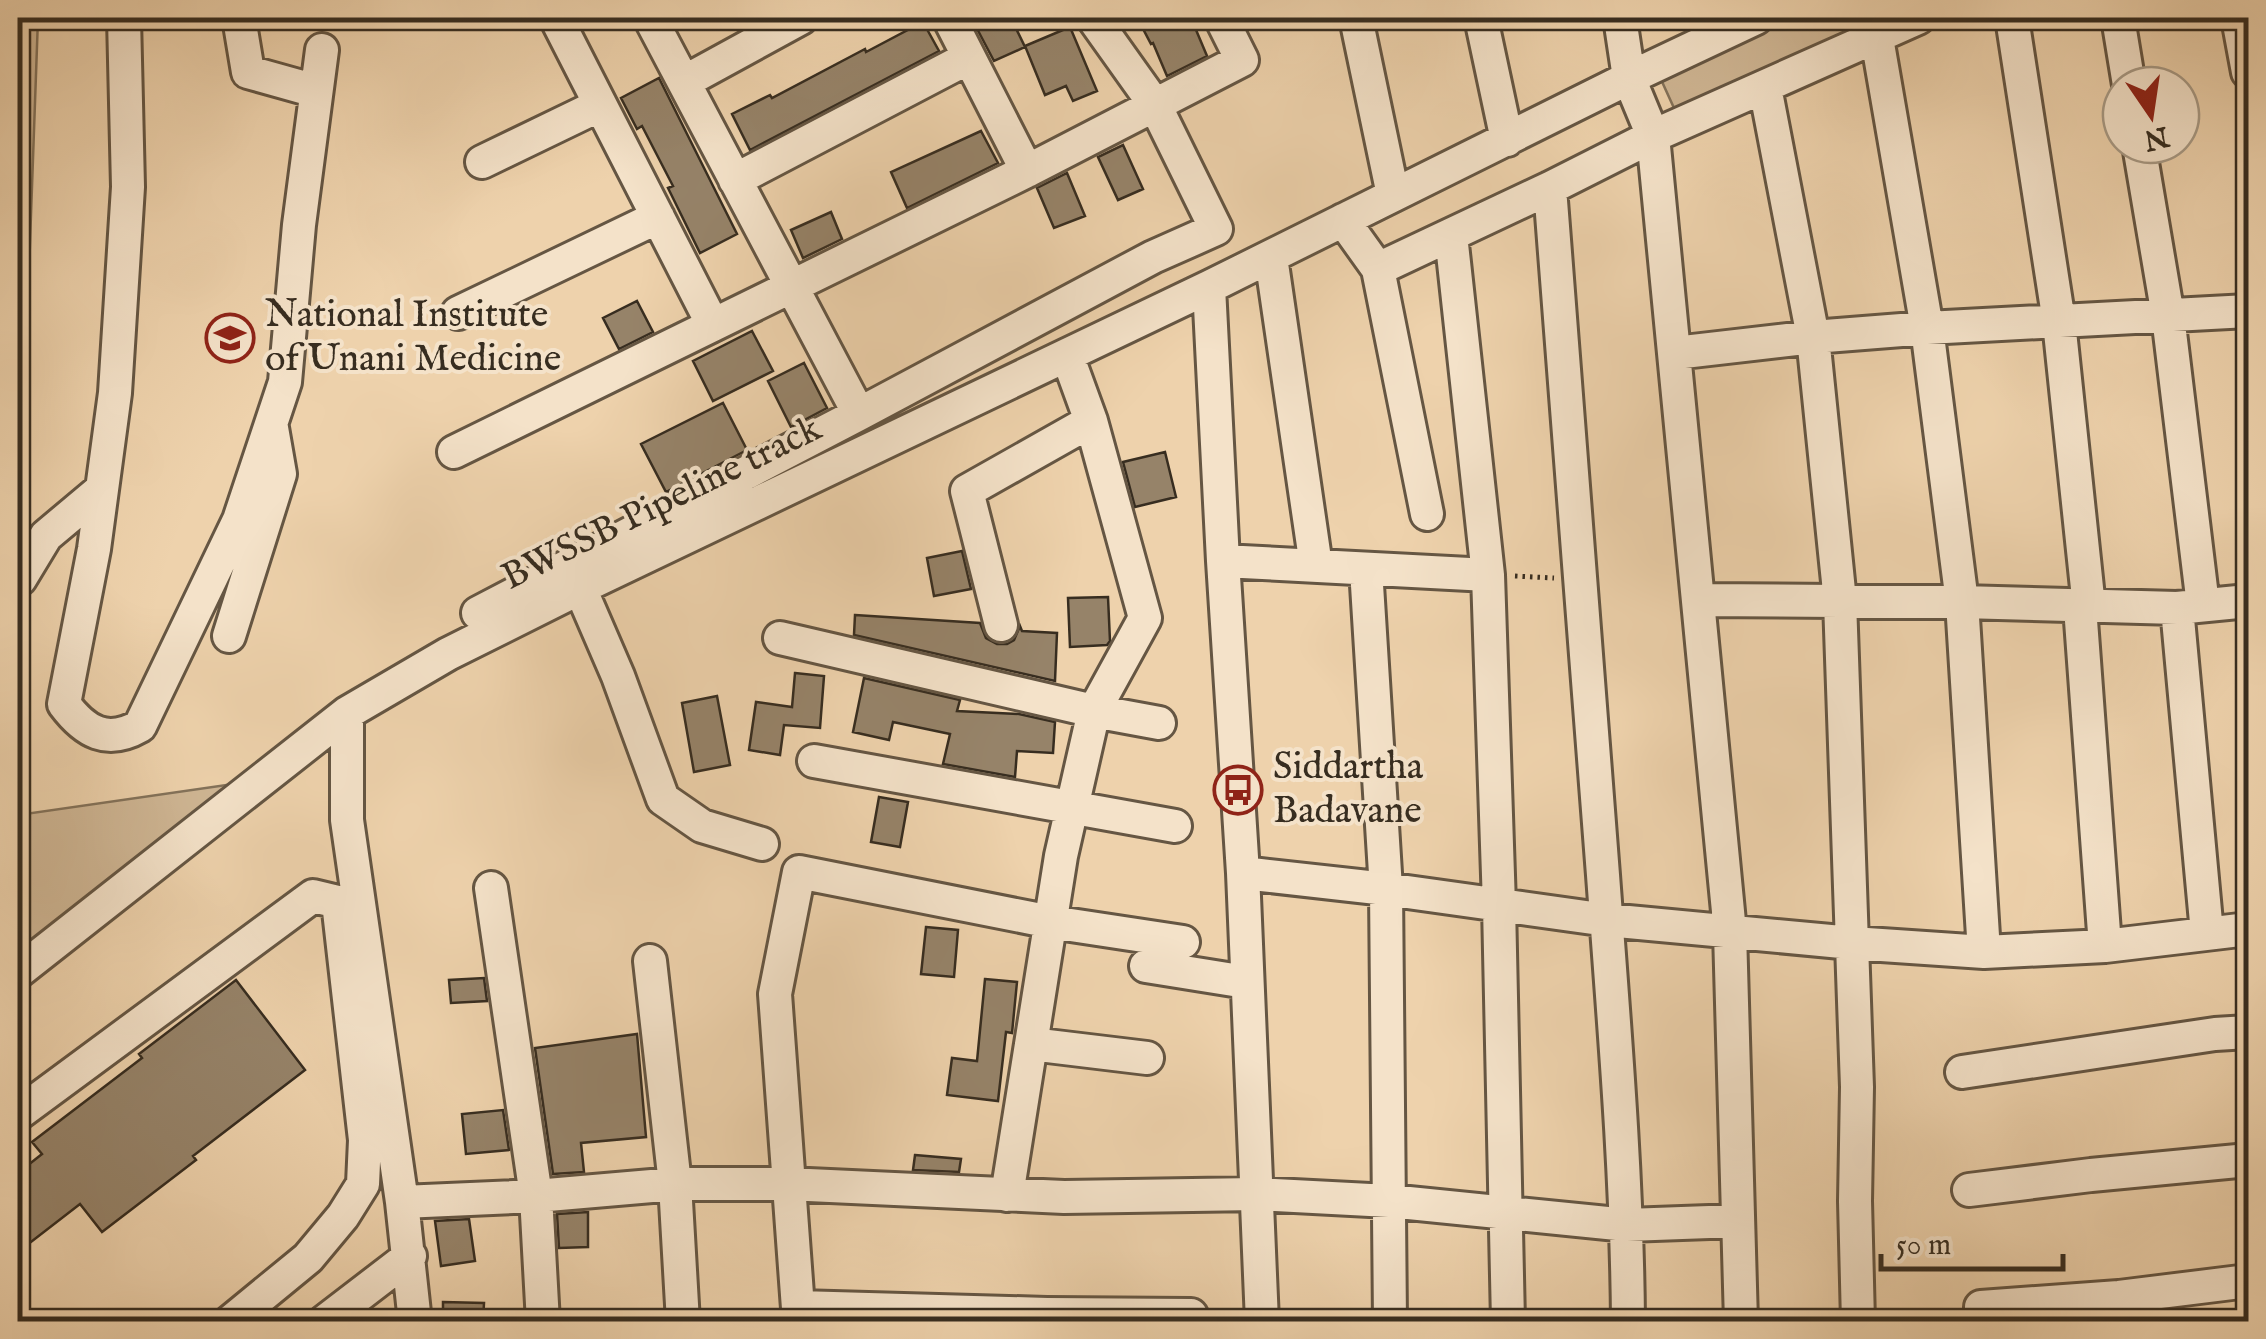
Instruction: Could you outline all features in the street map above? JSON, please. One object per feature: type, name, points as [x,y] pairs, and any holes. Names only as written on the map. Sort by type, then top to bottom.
[{"type":"street","points":[[124,18],[128,188],[114,393],[94,549],[64,704],[90,730],[113,736],[140,726],[239,520],[286,382],[299,225],[322,50]]},
{"type":"street","points":[[239,18],[248,72],[316,91]]},
{"type":"street","points":[[556,18],[713,325]]},
{"type":"street","points":[[650,18],[859,414]]},
{"type":"street","points":[[684,82],[800,18]]},
{"type":"street","points":[[949,18],[1027,171]]},
{"type":"street","points":[[478,613],[1153,257],[1216,229],[1156,105],[1093,18]]},
{"type":"street","points":[[454,452],[1027,171],[1242,60],[1220,18]]},
{"type":"street","points":[[1356,18],[1393,195]]},
{"type":"street","points":[[1481,18],[1507,140]]},
{"type":"street","points":[[1620,18],[1629,78],[1652,136],[1730,932],[1741,1322]]},
{"type":"street","name":"BWSSB Pipeline track","points":[[18,972],[347,714],[448,654],[1210,287],[1755,18]]},
{"type":"street","points":[[1378,269],[1652,136],[1918,18]]},
{"type":"street","points":[[2012,18],[2058,322],[2084,607],[2105,946]]},
{"type":"street","points":[[2118,18],[2126,65]]},
{"type":"street","points":[[2238,18],[2248,72]]},
{"type":"street","points":[[1877,38],[1926,328],[1962,602],[1984,952]]},
{"type":"street","points":[[735,180],[968,58]]},
{"type":"street","points":[[1766,87],[1814,337],[1840,601],[1857,1087],[1858,1322]]},
{"type":"street","points":[[482,162],[600,105]]},
{"type":"street","points":[[2143,165],[2168,316],[2190,607],[2207,933]]},
{"type":"street","points":[[1550,188],[1628,1225],[1628,1322]]},
{"type":"street","points":[[458,313],[658,217]]},
{"type":"street","points":[[1343,220],[1378,269],[1427,514]]},
{"type":"street","points":[[1451,235],[1488,575],[1508,1322]]},
{"type":"street","points":[[1153,257],[1178,302]]},
{"type":"street","points":[[1271,257],[1316,566]]},
{"type":"street","points":[[1210,287],[1243,872],[1262,1322]]},
{"type":"street","points":[[1675,353],[1926,328],[2248,311]]},
{"type":"street","points":[[1007,1195],[1071,808],[1094,711],[1145,618],[1090,421],[1067,355]]},
{"type":"street","points":[[1002,626],[967,492],[1090,421]]},
{"type":"street","points":[[230,636],[280,474],[272,423]]},
{"type":"street","points":[[20,580],[46,536],[102,488]]},
{"type":"street","points":[[1223,562],[1488,575]]},
{"type":"street","points":[[1366,569],[1386,889],[1390,1322]]},
{"type":"street","points":[[580,588],[664,799],[702,826],[762,844]]},
{"type":"street","points":[[1698,600],[2084,607],[2190,607],[2248,601]]},
{"type":"street","points":[[780,638],[1158,723]]},
{"type":"street","points":[[347,714],[347,820],[410,1256],[415,1322]]},
{"type":"street","points":[[814,761],[1175,826]]},
{"type":"street","points":[[1183,942],[1051,922],[799,872],[775,994],[798,1314],[1192,1314]]},
{"type":"street","points":[[1243,872],[1606,920],[1984,952],[2105,946],[2248,929]]},
{"type":"street","points":[[491,888],[536,1196],[542,1322]]},
{"type":"street","points":[[18,1114],[312,896],[338,902],[365,1140],[363,1184],[343,1216],[308,1258],[230,1322]]},
{"type":"street","points":[[650,962],[675,1184],[683,1322]]},
{"type":"street","points":[[1146,966],[1246,982]]},
{"type":"street","points":[[1962,1072],[2248,1032]]},
{"type":"street","points":[[1031,1044],[1147,1058]]},
{"type":"street","points":[[1968,1190],[2248,1160]]},
{"type":"street","points":[[402,1202],[675,1184],[787,1184],[1064,1197],[1256,1194],[1388,1201],[1628,1225],[1737,1221]]},
{"type":"street","points":[[324,1322],[410,1256]]},
{"type":"street","points":[[1980,1322],[1981,1307],[2119,1310],[2248,1281]]},
{"type":"path","points":[[1488,575],[1582,580]]},
{"type":"shaded area","points":[[18,18],[38,18],[22,468],[18,470]]},
{"type":"shaded area","points":[[1781,18],[1894,18],[1679,119],[1659,75]]},
{"type":"shaded area","points":[[261,780],[18,975],[18,815]]},
{"type":"building","points":[[985,18],[1011,18],[1025,47],[994,61],[974,23]]},
{"type":"building","points":[[1151,18],[1191,18],[1207,56],[1167,76],[1140,23]]},
{"type":"building","points":[[923,22],[939,51],[750,150],[732,114]]},
{"type":"building","points":[[1070,27],[1097,91],[1073,101],[1066,86],[1045,95],[1025,46]]},
{"type":"building","points":[[659,78],[737,234],[700,253],[668,188],[673,186],[642,126],[637,129],[621,98]]},
{"type":"building","points":[[981,131],[998,163],[907,208],[891,172]]},
{"type":"building","points":[[1123,145],[1143,189],[1118,200],[1098,157]]},
{"type":"building","points":[[1067,173],[1085,216],[1054,228],[1037,188]]},
{"type":"building","points":[[831,212],[842,239],[803,258],[791,230]]},
{"type":"building","points":[[637,301],[653,332],[619,349],[603,318]]},
{"type":"building","points":[[752,331],[773,371],[713,401],[693,361]]},
{"type":"building","points":[[804,363],[827,408],[791,427],[768,381]]},
{"type":"building","points":[[723,403],[747,450],[666,492],[641,444]]},
{"type":"building","points":[[1165,452],[1176,497],[1135,507],[1123,462]]},
{"type":"building","points":[[962,551],[971,589],[934,596],[927,558]]},
{"type":"building","points":[[1108,597],[1107,645],[1070,647],[1068,598]]},
{"type":"building","points":[[855,615],[980,623],[986,638],[997,644],[1014,640],[1020,626],[1022,631],[1057,633],[1055,681],[854,635]]},
{"type":"building","points":[[795,673],[824,676],[820,728],[784,725],[780,755],[749,750],[756,702],[792,707]]},
{"type":"building","points":[[864,678],[960,700],[957,711],[1019,714],[1055,722],[1053,753],[1017,751],[1015,777],[943,764],[950,734],[893,722],[889,740],[853,732]]},
{"type":"building","points":[[717,696],[730,765],[694,772],[682,703]]},
{"type":"building","points":[[879,797],[908,802],[900,847],[871,842]]},
{"type":"building","points":[[926,927],[958,930],[954,977],[921,974]]},
{"type":"building","points":[[484,978],[487,1001],[451,1003],[449,980]]},
{"type":"building","points":[[985,979],[1017,982],[1012,1033],[1006,1032],[998,1101],[947,1095],[952,1058],[977,1061]]},
{"type":"building","points":[[236,980],[305,1070],[102,1232],[80,1204],[18,1252],[18,1173],[42,1154],[32,1142]]},
{"type":"building","points":[[637,1034],[646,1137],[581,1143],[584,1172],[553,1174],[535,1048]]},
{"type":"building","points":[[503,1110],[509,1150],[466,1154],[462,1114]]},
{"type":"building","points":[[915,1155],[961,1159],[959,1172],[913,1170]]},
{"type":"building","points":[[588,1212],[588,1247],[559,1248],[557,1214]]},
{"type":"building","points":[[469,1219],[475,1261],[441,1266],[435,1221]]},
{"type":"building","points":[[443,1302],[484,1303],[483,1322],[443,1322]]},
{"type":"place","name":"National Institute of Unani Medicine","points":[[230,338]]},
{"type":"place","name":"Siddartha Badavane","points":[[1238,790]]}]
